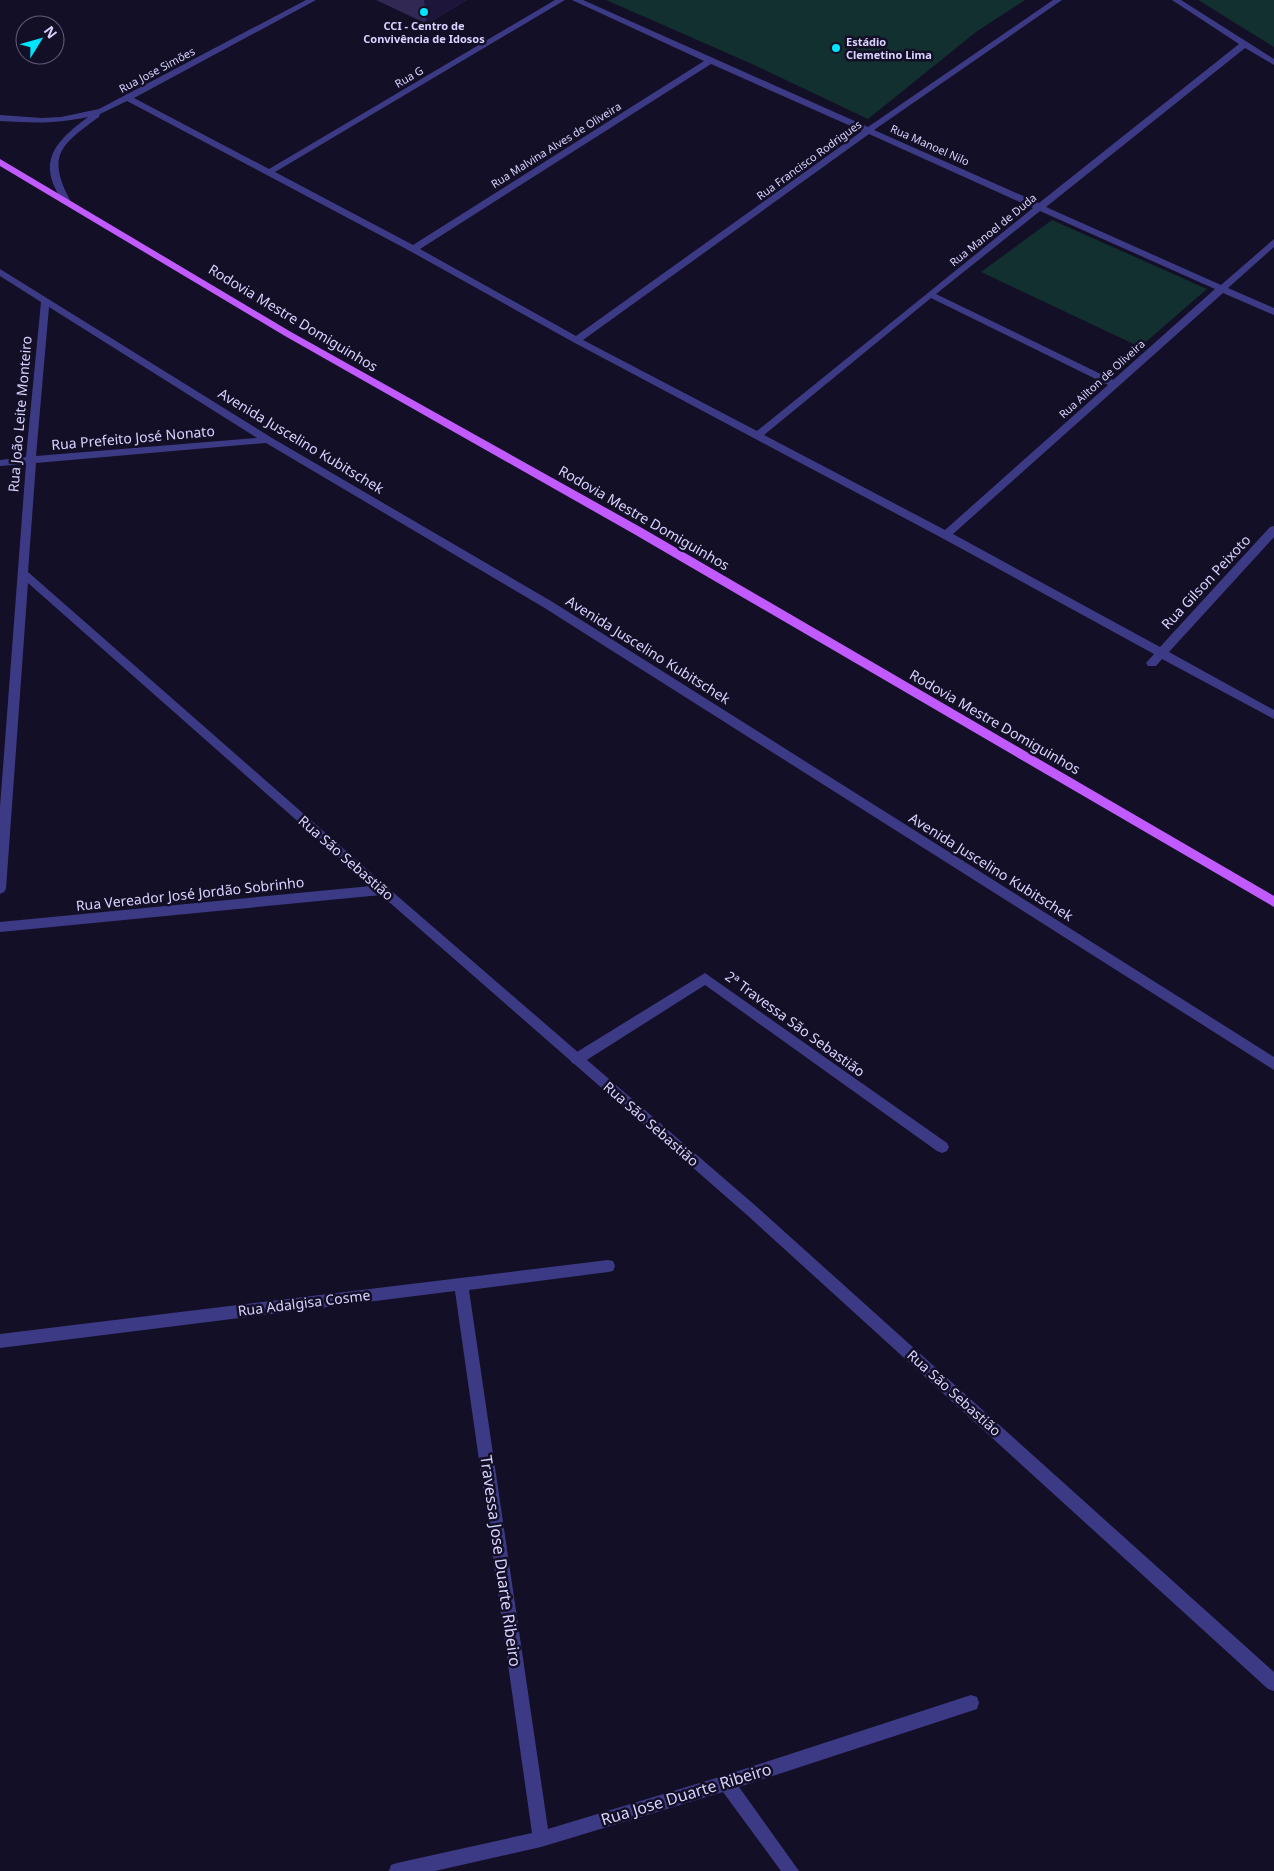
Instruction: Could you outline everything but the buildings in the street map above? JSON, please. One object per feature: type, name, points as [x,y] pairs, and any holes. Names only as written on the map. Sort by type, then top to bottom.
[{"type":"main road","name":"Rodovia Mestre Domiguinhos","points":[[0,162],[288,334],[638,531],[1274,902]]},
{"type":"street","name":"Rua Jose Simões","points":[[0,118],[42,121],[62,120],[102,111],[312,0]]},
{"type":"street","name":"Rua G","points":[[268,173],[562,0]]},
{"type":"street","name":"Rua Manoel Nilo","points":[[576,0],[1274,312]]},
{"type":"street","name":"Rua Francisco Rodrigues","points":[[576,340],[870,130],[1058,0]]},
{"type":"street","points":[[1176,0],[1274,63]]},
{"type":"street","name":"Rua Manoel de Duda","points":[[757,436],[930,294],[1245,44]]},
{"type":"street","name":"Rua Malvina Alves de Oliveira","points":[[413,249],[711,60]]},
{"type":"street","points":[[128,98],[413,249],[576,340],[946,535],[1274,715]]},
{"type":"street","points":[[67,202],[57,183],[53,166],[56,154],[81,126],[102,111]]},
{"type":"street","name":"Rua Ailton de Oliveira","points":[[946,535],[1274,242]]},
{"type":"street","name":"Avenida Juscelino Kubitschek","points":[[0,272],[45,302],[268,440],[547,604],[1274,1064]]},
{"type":"street","points":[[930,294],[1115,385]]},
{"type":"street","name":"Rua João Leite Monteiro","points":[[0,888],[30,460],[45,302]]},
{"type":"street","name":"Rua Prefeito José Nonato","points":[[0,463],[268,440]]},
{"type":"street","name":"Rua Gilson Peixoto","points":[[1152,663],[1274,530]]},
{"type":"street","name":"Rua São Sebastião","points":[[22,572],[383,890],[752,1211],[1274,1683]]},
{"type":"street","name":"Rua Vereador José Jordão Sobrinho","points":[[0,927],[383,890]]},
{"type":"street","name":"2ª Travessa São Sebastião","points":[[577,1059],[705,978],[942,1147]]},
{"type":"street","name":"Rua Adalgisa Cosme","points":[[0,1341],[608,1266]]},
{"type":"street","name":"Travessa Jose Duarte Ribeiro","points":[[461,1283],[541,1839]]},
{"type":"street","name":"Rua Jose Duarte Ribeiro","points":[[397,1871],[541,1839],[971,1703]]},
{"type":"street","points":[[726,1782],[791,1871]]},
{"type":"green space","name":"Estádio Clemetino Lima","points":[[606,0],[1025,0],[976,32],[868,119],[752,64]]},
{"type":"green space","points":[[1198,0],[1274,0],[1274,47]]},
{"type":"green space","points":[[1052,220],[1207,289],[1140,347],[981,272]]},
{"type":"place","name":"CCI - Centro de Convivência de Idosos","points":[[424,12]]},
{"type":"place","name":"Estádio Clemetino Lima","points":[[836,48]]}]
